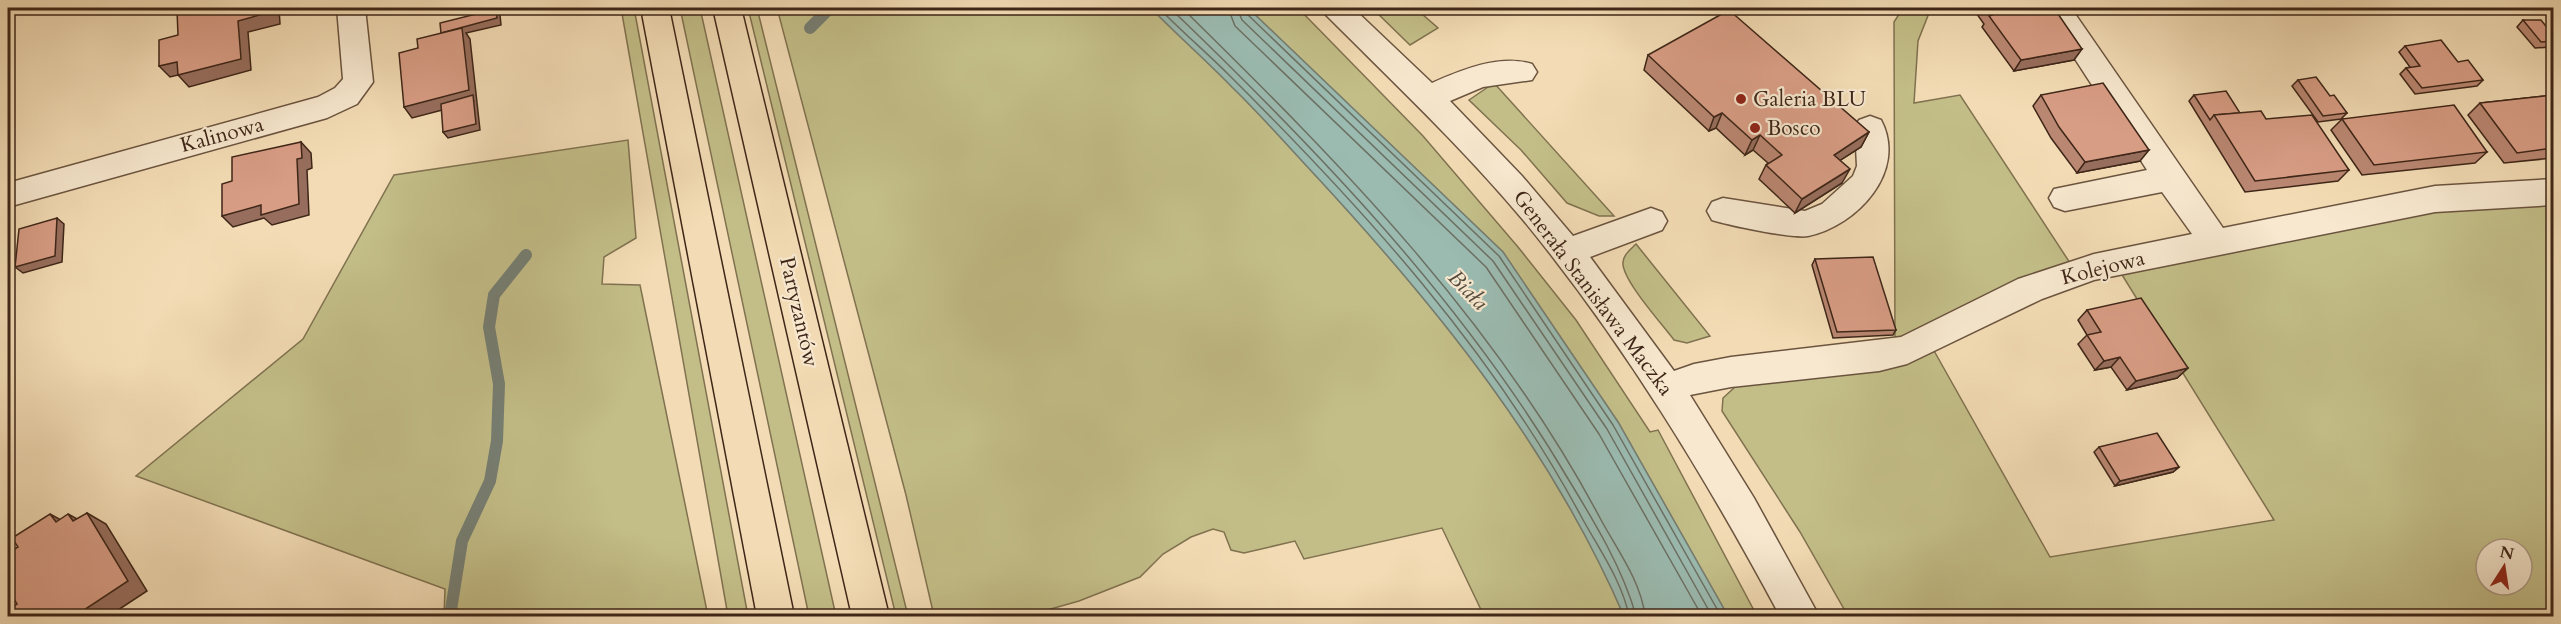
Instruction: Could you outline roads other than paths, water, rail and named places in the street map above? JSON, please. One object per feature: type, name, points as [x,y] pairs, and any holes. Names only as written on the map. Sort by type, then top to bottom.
[{"type":"main road","points":[[655,8],[776,616]]},
{"type":"main road","name":"Partyzantów","points":[[727,8],[871,616]]},
{"type":"street","name":"Kalinowa","points":[[8,195],[327,106],[337,101],[346,96],[358,82],[351,8]]},
{"type":"street","name":"Generała Stanisława Maczka","points":[[1336,8],[1429,98],[1497,169],[1567,252],[1666,389],[1725,480],[1800,616]]},
{"type":"street","points":[[2056,8],[2169,178],[2215,242]]},
{"type":"street","points":[[1429,98],[1467,79],[1488,73],[1522,72]]},
{"type":"street","points":[[1723,211],[1806,224],[1833,213],[1865,183],[1872,166],[1874,149],[1870,128]]},
{"type":"street","points":[[2065,198],[2169,178]]},
{"type":"street","name":"Kolejowa","points":[[1666,389],[1694,379],[1731,372],[1879,356],[1907,350],[2030,289],[2094,267],[2436,200],[2553,192]]},
{"type":"street","points":[[1567,252],[1651,221]]},
{"type":"water","name":"Biała","points":[[1151,8],[1248,8],[1503,252],[1618,422],[1728,616],[1624,616],[1595,554],[1563,495],[1489,383],[1449,330],[1362,226],[1253,109]]},
{"type":"waterway","points":[[810,28],[830,8]]},
{"type":"waterway","points":[[450,616],[462,541],[490,481],[497,441],[499,384],[489,327],[494,295],[526,255]]},
{"type":"place","name":"Galeria BLU","points":[[1741,99]]},
{"type":"place","name":"Bosco","points":[[1755,128]]}]
